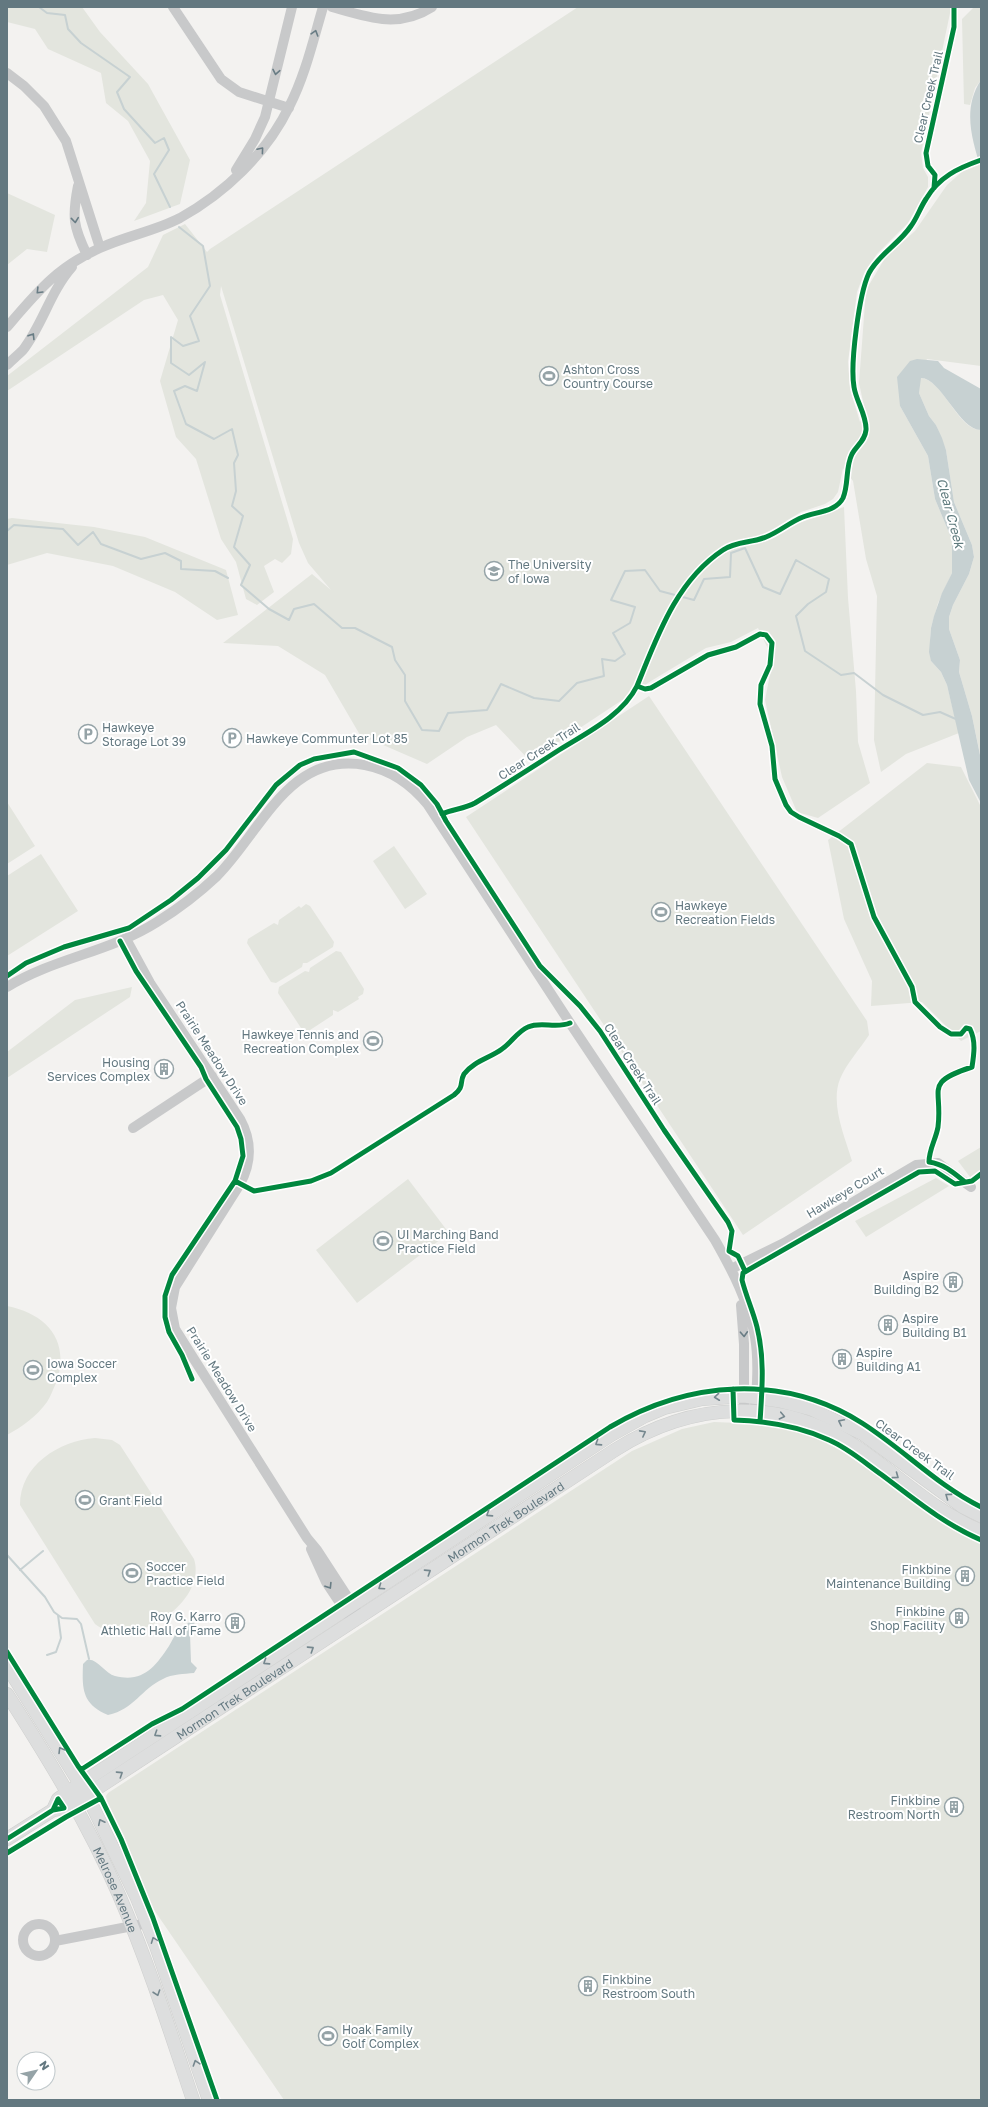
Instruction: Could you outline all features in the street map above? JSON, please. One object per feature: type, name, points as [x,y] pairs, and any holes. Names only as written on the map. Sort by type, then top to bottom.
[{"type":"main road","name":"Mormon Trek Boulevard","points":[[84,1789],[349,1608],[625,1426],[645,1416],[679,1404],[714,1398],[750,1396],[811,1409],[847,1425],[964,1507],[981,1516]]},
{"type":"main road","name":"Mormon Trek Boulevard","points":[[7,1839],[52,1810],[64,1808],[71,1797],[356,1619],[632,1440],[666,1424],[715,1412],[749,1411],[800,1420],[840,1437],[957,1520],[981,1531]]},
{"type":"main road","name":"Melrose Avenue","points":[[7,1666],[84,1789],[148,1924],[209,2100]]},
{"type":"main road","name":"Melrose Avenue","points":[[7,1694],[71,1797],[106,1866],[133,1927],[193,2100]]},
{"type":"street","points":[[173,7],[221,79],[239,92],[289,108]]},
{"type":"street","points":[[223,188],[243,160],[255,139],[270,102],[279,53],[292,7]]},
{"type":"street","points":[[7,327],[63,267],[100,248],[169,223],[194,210],[223,188],[262,149],[273,135],[289,108],[304,69],[323,7]]},
{"type":"street","points":[[332,7],[372,19],[392,21],[416,16],[432,7]]},
{"type":"street","points":[[7,73],[35,96],[58,128],[71,154],[78,184],[100,248]]},
{"type":"street","points":[[78,184],[74,218],[76,232],[84,256]]},
{"type":"street","points":[[7,365],[22,350],[35,331],[60,281],[84,256]]},
{"type":"street","points":[[7,987],[51,965],[126,939],[173,912],[216,876],[279,798],[295,782],[305,775],[326,767],[348,763],[373,766],[393,774],[411,787],[428,805],[570,1023],[715,1240],[740,1287],[755,1335],[749,1411]]},
{"type":"street","name":"Prairie Meadow Drive","points":[[126,939],[142,970],[245,1128],[249,1142],[249,1160],[240,1184],[180,1277],[172,1299],[172,1317],[175,1329],[182,1343],[307,1538],[317,1550],[356,1619]]},
{"type":"street","points":[[133,1128],[212,1076]]},
{"type":"street","name":"Hawkeye Court","points":[[730,1269],[784,1243],[916,1165],[938,1163],[971,1187]]},
{"type":"street","points":[[55,1941],[148,1924]]},
{"type":"shaded area","points":[[7,7],[82,7],[100,32],[148,84],[190,160],[180,204],[134,221],[146,203],[150,161],[128,121],[106,103],[101,73],[48,49],[35,29],[7,22]]},
{"type":"shaded area","name":"Ashton Cross Country Course","points":[[578,7],[950,7],[921,153],[923,168],[928,177],[928,187],[908,223],[877,254],[865,271],[857,292],[848,362],[850,389],[860,422],[866,415],[859,383],[866,290],[885,258],[915,231],[947,185],[964,170],[979,164],[981,169],[981,366],[927,359],[900,406],[928,456],[935,499],[952,540],[952,573],[938,603],[931,628],[930,639],[931,661],[941,672],[947,685],[959,733],[906,754],[881,772],[874,740],[877,596],[866,559],[853,481],[843,468],[838,492],[833,499],[825,504],[801,512],[786,521],[796,524],[844,507],[848,598],[856,691],[858,742],[870,783],[818,818],[797,812],[782,777],[765,700],[773,659],[758,628],[731,642],[706,648],[651,681],[530,761],[496,725],[467,737],[427,764],[360,735],[325,675],[278,646],[223,643],[312,574],[331,590],[308,563],[299,543],[221,286],[220,295],[293,539],[291,554],[282,563],[275,559],[264,566],[274,592],[257,605],[246,599],[236,562],[221,539],[196,459],[176,437],[160,381],[178,320],[163,295],[144,300],[7,391],[7,376],[148,267],[163,235],[185,224],[207,252]]},
{"type":"shaded area","points":[[974,7],[981,7],[981,80],[975,88],[970,105],[964,104],[962,19]]},
{"type":"shaded area","points":[[7,193],[55,215],[47,252],[27,249],[7,265]]},
{"type":"shaded area","points":[[920,378],[928,380],[936,386],[957,414],[972,428],[981,430],[981,759],[972,716],[959,672],[960,660],[949,629],[949,617],[953,605],[969,574],[974,557],[972,545],[954,502],[946,450],[936,425],[929,416],[919,393]]},
{"type":"shaded area","points":[[12,518],[94,527],[145,537],[226,570],[238,615],[217,620],[175,592],[113,566],[47,553],[7,565],[7,519]]},
{"type":"shaded area","name":"Hawkeye Recreation Fields","points":[[649,696],[867,1021],[869,1035],[846,1068],[837,1089],[838,1110],[842,1131],[852,1161],[743,1235],[466,817]]},
{"type":"shaded area","points":[[927,763],[961,767],[981,807],[981,1031],[961,1041],[922,1002],[871,1006],[872,981],[844,919],[828,840]]},
{"type":"shaded area","points":[[7,802],[35,846],[7,864]]},
{"type":"shaded area","points":[[394,846],[427,894],[405,909],[373,861]]},
{"type":"shaded area","points":[[41,854],[78,911],[7,956],[7,876]]},
{"type":"shaded area","points":[[306,904],[310,906],[334,942],[333,947],[307,963],[303,963],[302,967],[276,983],[271,982],[247,943],[248,939],[274,923],[278,925],[279,920],[299,906],[301,908]]},
{"type":"shaded area","points":[[336,951],[341,952],[364,989],[363,994],[358,997],[359,999],[338,1012],[333,1010],[333,1015],[307,1032],[303,1031],[278,993],[279,987],[305,971],[309,972],[310,968]]},
{"type":"shaded area","points":[[132,987],[130,997],[7,1078],[7,1052],[75,1000]]},
{"type":"shaded area","points":[[981,1147],[981,1170],[970,1177],[958,1161]]},
{"type":"shaded area","points":[[936,1178],[949,1186],[866,1237],[855,1221]]},
{"type":"shaded area","name":"UI Marching Band Practice Field","points":[[408,1179],[449,1233],[357,1303],[316,1250]]},
{"type":"shaded area","name":"Iowa Soccer Complex","points":[[7,1306],[34,1316],[44,1323],[52,1332],[58,1342],[60,1368],[56,1383],[47,1402],[29,1421],[7,1435]]},
{"type":"shaded area","points":[[714,1422],[766,1424],[804,1432],[831,1443],[952,1529],[981,1542],[981,2100],[284,2100],[148,1901],[106,1796],[108,1793],[632,1451],[682,1429]]},
{"type":"shaded area","points":[[95,1438],[112,1440],[120,1445],[194,1559],[195,1576],[189,1592],[178,1607],[163,1619],[145,1628],[127,1632],[110,1631],[95,1624],[20,1505],[22,1491],[27,1478],[34,1467],[44,1458],[55,1450],[68,1444]]},
{"type":"water","points":[[981,80],[981,169],[972,135],[970,113],[975,91]]},
{"type":"water","name":"Clear Creek","points":[[917,359],[938,361],[944,368],[981,389],[981,430],[973,428],[965,422],[936,386],[928,380],[921,378],[919,393],[929,416],[936,425],[942,438],[946,450],[954,502],[972,545],[974,557],[969,574],[953,605],[949,617],[949,629],[960,660],[959,672],[972,716],[980,755],[981,803],[969,780],[947,685],[941,672],[931,661],[929,652],[931,628],[934,616],[942,593],[952,573],[952,540],[935,499],[928,456],[900,406],[897,377],[910,361]]},
{"type":"water","points":[[191,1621],[195,1624],[190,1634],[191,1662],[197,1668],[194,1673],[167,1677],[155,1683],[125,1708],[108,1715],[99,1711],[88,1701],[85,1695],[83,1681],[83,1664],[87,1660],[94,1661],[115,1676],[125,1678],[141,1675],[147,1672],[159,1661],[178,1632]]},
{"type":"waterway","points":[[39,7],[47,13],[65,15],[68,29],[81,43],[130,77],[117,92],[124,109],[155,143],[164,138],[169,150],[154,174],[170,207]]},
{"type":"waterway","points":[[179,227],[203,246],[210,286],[190,316],[199,341],[183,346],[171,337],[171,363],[189,375],[205,362],[197,391],[185,386],[174,391],[186,424],[214,439],[232,429],[238,455],[234,463],[236,491],[232,506],[243,516],[234,547],[250,565],[241,585],[269,609],[289,620],[294,609],[314,604],[342,628],[355,628],[392,647],[395,660],[405,675],[405,701],[422,730],[439,731],[448,713],[487,710],[501,684],[534,698],[559,701],[577,683],[604,676],[602,659],[615,661],[625,654],[613,633],[630,623],[635,607],[611,600],[625,571],[645,570],[660,591],[694,600],[704,579],[730,577],[731,553],[745,548],[763,587],[780,594],[796,560],[829,579],[826,592],[808,604],[796,616],[805,651],[841,675],[854,673],[883,695],[923,715],[940,712],[958,720]]},
{"type":"waterway","points":[[7,531],[14,525],[63,529],[78,545],[93,532],[101,544],[141,559],[165,553],[181,561],[181,569],[215,571],[228,578]]},
{"type":"waterway","points":[[20,1570],[43,1551]]},
{"type":"waterway","points":[[7,1555],[45,1597],[54,1612],[62,1618],[77,1619],[81,1624],[89,1659]]},
{"type":"waterway","points":[[47,1655],[56,1652],[61,1638],[58,1615]]},
{"type":"cycle path","name":"Clear Creek Trail","points":[[934,188],[935,175],[928,166],[926,153],[954,27],[954,7]]},
{"type":"cycle path","name":"Clear Creek Trail","points":[[442,814],[467,807],[475,803],[592,730],[613,715],[630,697],[637,686],[652,648],[680,594],[693,577],[723,550],[733,545],[766,537],[798,519],[825,511],[840,503],[845,493],[850,459],[864,437],[866,430],[865,419],[854,387],[853,362],[859,312],[865,283],[869,273],[878,260],[901,238],[913,223],[931,191],[950,174],[981,160]]},
{"type":"cycle path","points":[[637,686],[645,689],[651,688],[708,655],[736,647],[760,634],[766,635],[772,643],[770,665],[761,685],[760,704],[772,746],[775,779],[786,805],[791,812],[799,817],[839,836],[851,844],[874,917],[912,987],[915,1002],[940,1027],[951,1034],[961,1034],[966,1028],[970,1029],[972,1034],[974,1048],[972,1067],[947,1078],[938,1088],[938,1127],[930,1153],[929,1162],[944,1167],[965,1182]]},
{"type":"cycle path","name":"Clear Creek Trail","points":[[7,976],[26,963],[64,947],[129,928],[171,900],[198,878],[226,850],[276,785],[300,765],[314,759],[354,752],[398,768],[421,785],[437,804],[446,821],[540,966],[580,1006],[600,1031],[664,1130],[728,1222],[732,1231],[729,1251],[738,1256],[745,1271]]},
{"type":"cycle path","points":[[120,941],[136,971],[201,1067],[206,1079],[237,1127],[241,1139],[243,1156],[235,1181],[172,1275],[165,1296],[165,1317],[169,1332],[182,1355],[192,1379]]},
{"type":"cycle path","points":[[235,1181],[254,1191],[311,1181],[331,1173],[454,1095],[461,1087],[464,1074],[472,1066],[502,1049],[524,1029],[533,1025],[565,1025],[570,1023]]},
{"type":"cycle path","points":[[760,1422],[762,1398],[760,1339],[742,1280],[743,1273],[919,1172],[935,1171],[955,1184],[972,1181],[981,1174]]},
{"type":"cycle path","points":[[733,1389],[734,1420],[782,1425],[806,1431],[836,1443],[942,1519],[967,1534],[981,1540]]},
{"type":"cycle path","name":"Clear Creek Trail","points":[[82,1769],[152,1724],[182,1709],[610,1427],[640,1412],[671,1400],[703,1392],[736,1389],[768,1390],[800,1396],[832,1407],[877,1433],[950,1489],[981,1507]]},
{"type":"cycle path","points":[[7,1652],[78,1766],[101,1798],[121,1839],[153,1918],[217,2100]]},
{"type":"cycle path","points":[[7,1853],[66,1817],[101,1798]]},
{"type":"cycle path","points":[[7,1839],[53,1810],[64,1808],[58,1799],[53,1810]]},
{"type":"place","name":"Ashton Cross Country Course","points":[[549,376]]},
{"type":"place","name":"The University of Iowa","points":[[494,571]]},
{"type":"place","name":"Hawkeye Storage Lot 39","points":[[88,734]]},
{"type":"place","name":"Hawkeye Communter Lot 85","points":[[232,738]]},
{"type":"place","name":"Hawkeye Recreation Fields","points":[[661,912]]},
{"type":"place","name":"Hawkeye Tennis and Recreation Complex","points":[[373,1041]]},
{"type":"place","name":"Housing Services Complex","points":[[164,1069]]},
{"type":"place","name":"UI Marching Band Practice Field","points":[[383,1241]]},
{"type":"place","name":"Aspire Building B2","points":[[953,1282]]},
{"type":"place","name":"Aspire Building B1","points":[[888,1325]]},
{"type":"place","name":"Aspire Building A1","points":[[842,1359]]},
{"type":"place","name":"Iowa Soccer Complex","points":[[33,1370]]},
{"type":"place","name":"Grant Field","points":[[85,1500]]},
{"type":"place","name":"Soccer Practice Field","points":[[132,1573]]},
{"type":"place","name":"Finkbine Maintenance Building","points":[[965,1576]]},
{"type":"place","name":"Finkbine Shop Facility","points":[[959,1618]]},
{"type":"place","name":"Roy G. Karro Athletic Hall of Fame","points":[[235,1623]]},
{"type":"place","name":"Finkbine Restroom North","points":[[954,1807]]},
{"type":"place","name":"Finkbine Restroom South","points":[[588,1986]]},
{"type":"place","name":"Hoak Family Golf Complex","points":[[328,2036]]}]
